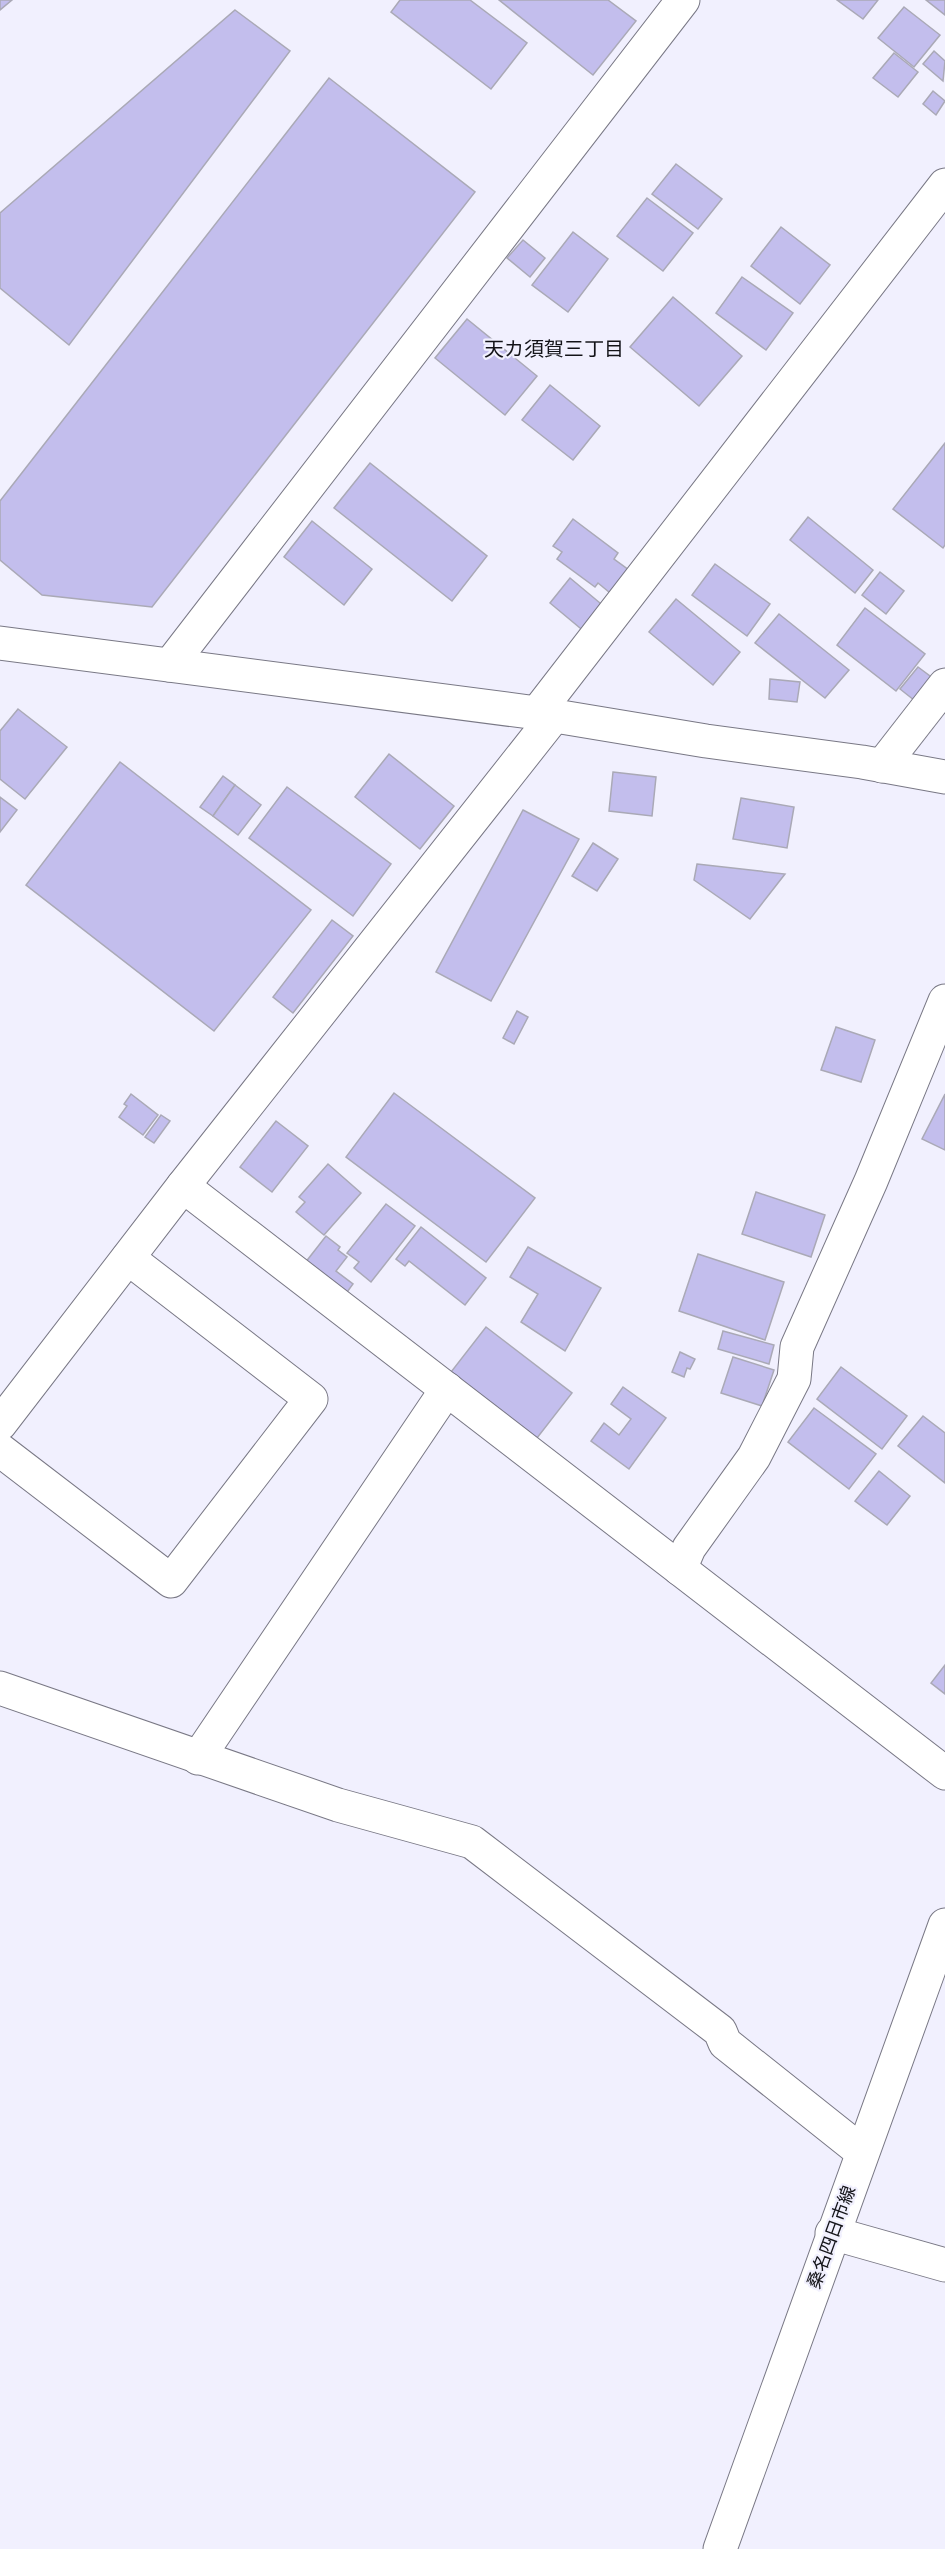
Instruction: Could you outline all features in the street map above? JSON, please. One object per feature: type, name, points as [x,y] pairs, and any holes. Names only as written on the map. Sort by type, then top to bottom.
[{"type":"street","points":[[170,664],[683,0]]},
{"type":"street","points":[[0,1424],[545,714],[945,185]]},
{"type":"street","points":[[0,644],[170,664],[545,714],[945,777]]},
{"type":"street","points":[[882,766],[945,685]]},
{"type":"street","points":[[680,1569],[689,1548],[754,1457],[794,1379],[797,1347],[871,1181],[945,1001]]},
{"type":"street","points":[[183,1186],[945,1773]]},
{"type":"street","points":[[0,1450],[171,1581],[311,1399],[128,1258]]},
{"type":"street","points":[[198,1758],[447,1389]]},
{"type":"street","points":[[0,1688],[338,1805],[472,1842],[720,2031],[725,2043],[862,2152]]},
{"type":"street","name":"桑名四日市線","points":[[720,2549],[832,2233],[945,1925]]},
{"type":"street","points":[[832,2233],[945,2265]]},
{"type":"building","points":[[0,0],[12,0],[0,10]]},
{"type":"building","points":[[400,0],[470,0],[527,43],[491,89],[391,12]]},
{"type":"building","points":[[499,0],[608,0],[636,21],[593,75]]},
{"type":"building","points":[[837,0],[878,0],[863,19]]},
{"type":"building","points":[[926,0],[945,0],[945,15]]},
{"type":"building","points":[[904,7],[940,35],[914,67],[878,38]]},
{"type":"building","points":[[235,10],[290,51],[69,345],[0,288],[0,213]]},
{"type":"building","points":[[934,51],[945,61],[943,81],[923,64]]},
{"type":"building","points":[[894,53],[918,72],[898,97],[873,78]]},
{"type":"building","points":[[329,78],[475,192],[152,607],[42,595],[0,560],[0,501]]},
{"type":"building","points":[[933,91],[945,101],[936,115],[923,104]]},
{"type":"building","points":[[676,164],[722,199],[698,229],[652,194]]},
{"type":"building","points":[[647,198],[693,233],[663,271],[617,236]]},
{"type":"building","points":[[781,227],[830,265],[800,304],[751,266]]},
{"type":"building","points":[[573,232],[608,259],[568,312],[532,285]]},
{"type":"building","points":[[523,240],[545,258],[530,277],[507,258]]},
{"type":"building","points":[[742,277],[793,313],[766,350],[716,313]]},
{"type":"building","points":[[673,297],[742,356],[699,406],[630,347]]},
{"type":"building","points":[[467,319],[537,376],[505,415],[435,358]]},
{"type":"building","points":[[550,385],[600,426],[573,460],[522,420]]},
{"type":"building","points":[[945,443],[945,545],[943,548],[893,509]]},
{"type":"building","points":[[370,463],[487,556],[452,601],[334,508]]},
{"type":"building","points":[[808,517],[873,570],[855,593],[790,540]]},
{"type":"building","points":[[573,519],[618,553],[614,559],[633,573],[615,597],[598,583],[595,587],[557,559],[562,552],[553,546]]},
{"type":"building","points":[[312,521],[372,569],[344,605],[284,557]]},
{"type":"building","points":[[715,564],[770,604],[747,636],[692,595]]},
{"type":"building","points":[[880,572],[904,591],[886,614],[862,595]]},
{"type":"building","points":[[570,578],[606,608],[586,633],[550,603]]},
{"type":"building","points":[[676,599],[740,652],[713,685],[649,632]]},
{"type":"building","points":[[865,608],[925,654],[896,691],[837,645]]},
{"type":"building","points":[[779,614],[849,670],[825,698],[755,643]]},
{"type":"building","points":[[918,667],[942,685],[924,708],[900,689]]},
{"type":"building","points":[[770,679],[800,682],[797,702],[769,699]]},
{"type":"building","points":[[18,709],[67,747],[25,799],[0,779],[0,731]]},
{"type":"building","points":[[389,754],[454,806],[420,849],[355,797]]},
{"type":"building","points":[[120,762],[311,910],[214,1031],[26,885]]},
{"type":"building","points":[[613,772],[656,777],[652,816],[609,811]]},
{"type":"building","points":[[223,776],[235,785],[213,816],[200,807]]},
{"type":"building","points":[[235,785],[261,805],[238,835],[213,816]]},
{"type":"building","points":[[287,787],[391,864],[353,916],[249,838]]},
{"type":"building","points":[[0,797],[17,810],[0,832]]},
{"type":"building","points":[[741,798],[794,807],[787,848],[733,839]]},
{"type":"building","points":[[523,810],[579,839],[491,1001],[436,972]]},
{"type":"building","points":[[593,843],[618,859],[597,891],[572,876]]},
{"type":"building","points":[[697,864],[785,874],[750,919],[694,880]]},
{"type":"building","points":[[332,920],[353,936],[293,1013],[273,997]]},
{"type":"building","points":[[517,1011],[528,1017],[514,1044],[503,1038]]},
{"type":"building","points":[[836,1027],[875,1040],[861,1082],[821,1070]]},
{"type":"building","points":[[394,1093],[535,1198],[486,1262],[346,1157]]},
{"type":"building","points":[[131,1094],[158,1115],[143,1135],[119,1117],[127,1106],[124,1104]]},
{"type":"building","points":[[945,1094],[945,1150],[922,1139]]},
{"type":"building","points":[[161,1115],[170,1121],[154,1143],[145,1137]]},
{"type":"building","points":[[276,1121],[308,1146],[272,1192],[240,1167]]},
{"type":"building","points":[[328,1164],[361,1193],[324,1235],[296,1212],[305,1202],[299,1197]]},
{"type":"building","points":[[756,1192],[825,1215],[811,1257],[742,1234]]},
{"type":"building","points":[[386,1204],[415,1226],[371,1282],[354,1268],[359,1262],[347,1253]]},
{"type":"building","points":[[421,1227],[486,1278],[465,1305],[409,1261],[405,1266],[396,1259]]},
{"type":"building","points":[[326,1236],[340,1247],[338,1250],[347,1257],[336,1271],[353,1284],[345,1295],[305,1263]]},
{"type":"building","points":[[528,1247],[601,1288],[565,1351],[521,1322],[538,1294],[510,1277]]},
{"type":"building","points":[[698,1254],[784,1282],[765,1340],[679,1311]]},
{"type":"building","points":[[486,1327],[572,1393],[537,1438],[451,1372]]},
{"type":"building","points":[[723,1331],[774,1345],[769,1364],[718,1349]]},
{"type":"building","points":[[680,1352],[695,1359],[690,1369],[687,1368],[684,1377],[672,1372]]},
{"type":"building","points":[[733,1357],[774,1370],[762,1406],[721,1393]]},
{"type":"building","points":[[841,1367],[907,1416],[882,1449],[817,1399]]},
{"type":"building","points":[[623,1387],[666,1418],[629,1469],[591,1441],[604,1423],[619,1435],[631,1419],[611,1404]]},
{"type":"building","points":[[814,1408],[876,1454],[849,1489],[788,1442]]},
{"type":"building","points":[[923,1416],[945,1433],[945,1483],[898,1446]]},
{"type":"building","points":[[879,1471],[910,1496],[887,1525],[855,1501]]},
{"type":"building","points":[[945,1665],[945,1694],[931,1683]]},
{"type":"district","name":"天カ須賀三丁目","points":[[554,349]]}]
